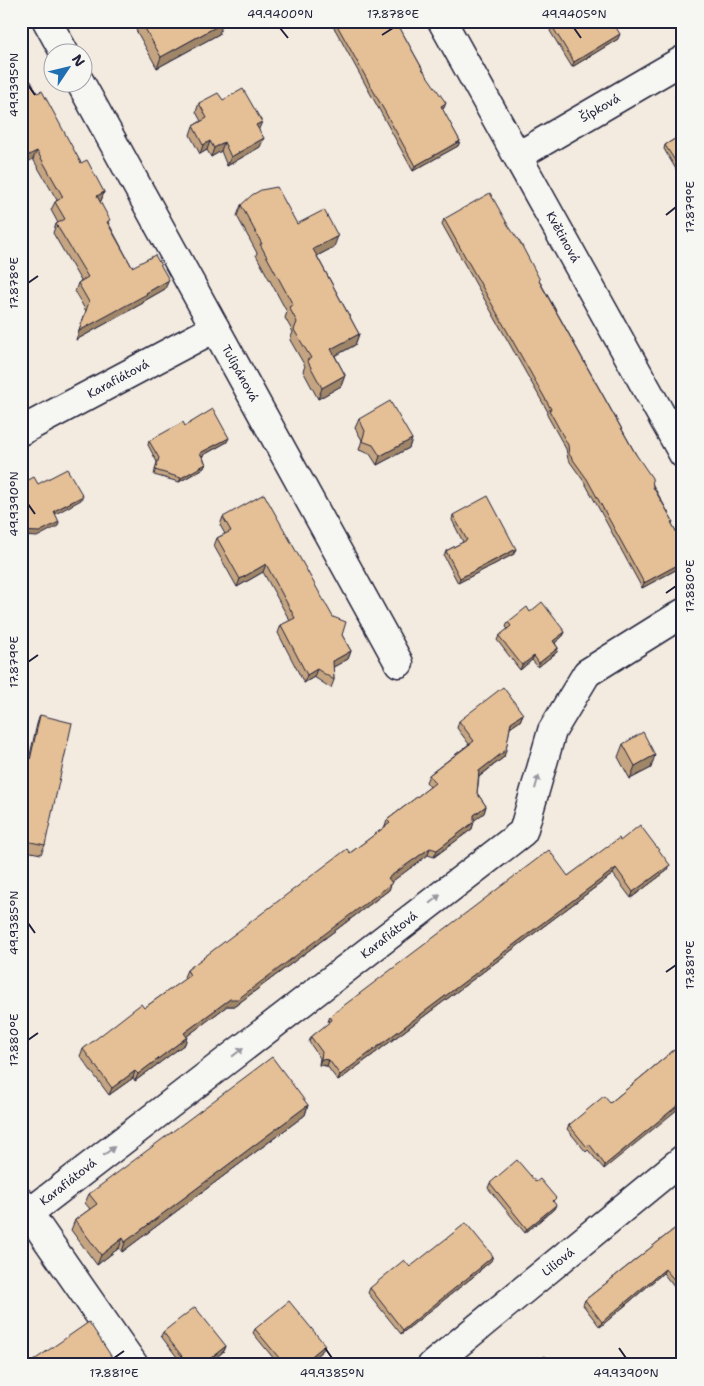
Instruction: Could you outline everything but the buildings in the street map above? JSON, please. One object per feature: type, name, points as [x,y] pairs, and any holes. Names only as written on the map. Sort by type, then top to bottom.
[{"type":"street","points":[[47,21],[59,42]]},
{"type":"street","name":"Květinová","points":[[442,21],[683,454]]},
{"type":"street","name":"Šípková","points":[[518,156],[683,60]]},
{"type":"street","name":"Tulipánová","points":[[85,92],[399,663]]},
{"type":"street","name":"Karafiátová","points":[[21,431],[215,328]]},
{"type":"street","name":"Karafiátová","points":[[134,1365],[25,1207],[523,832],[552,731],[587,673],[683,613]]},
{"type":"street","name":"Liliová","points":[[432,1365],[683,1160]]}]
